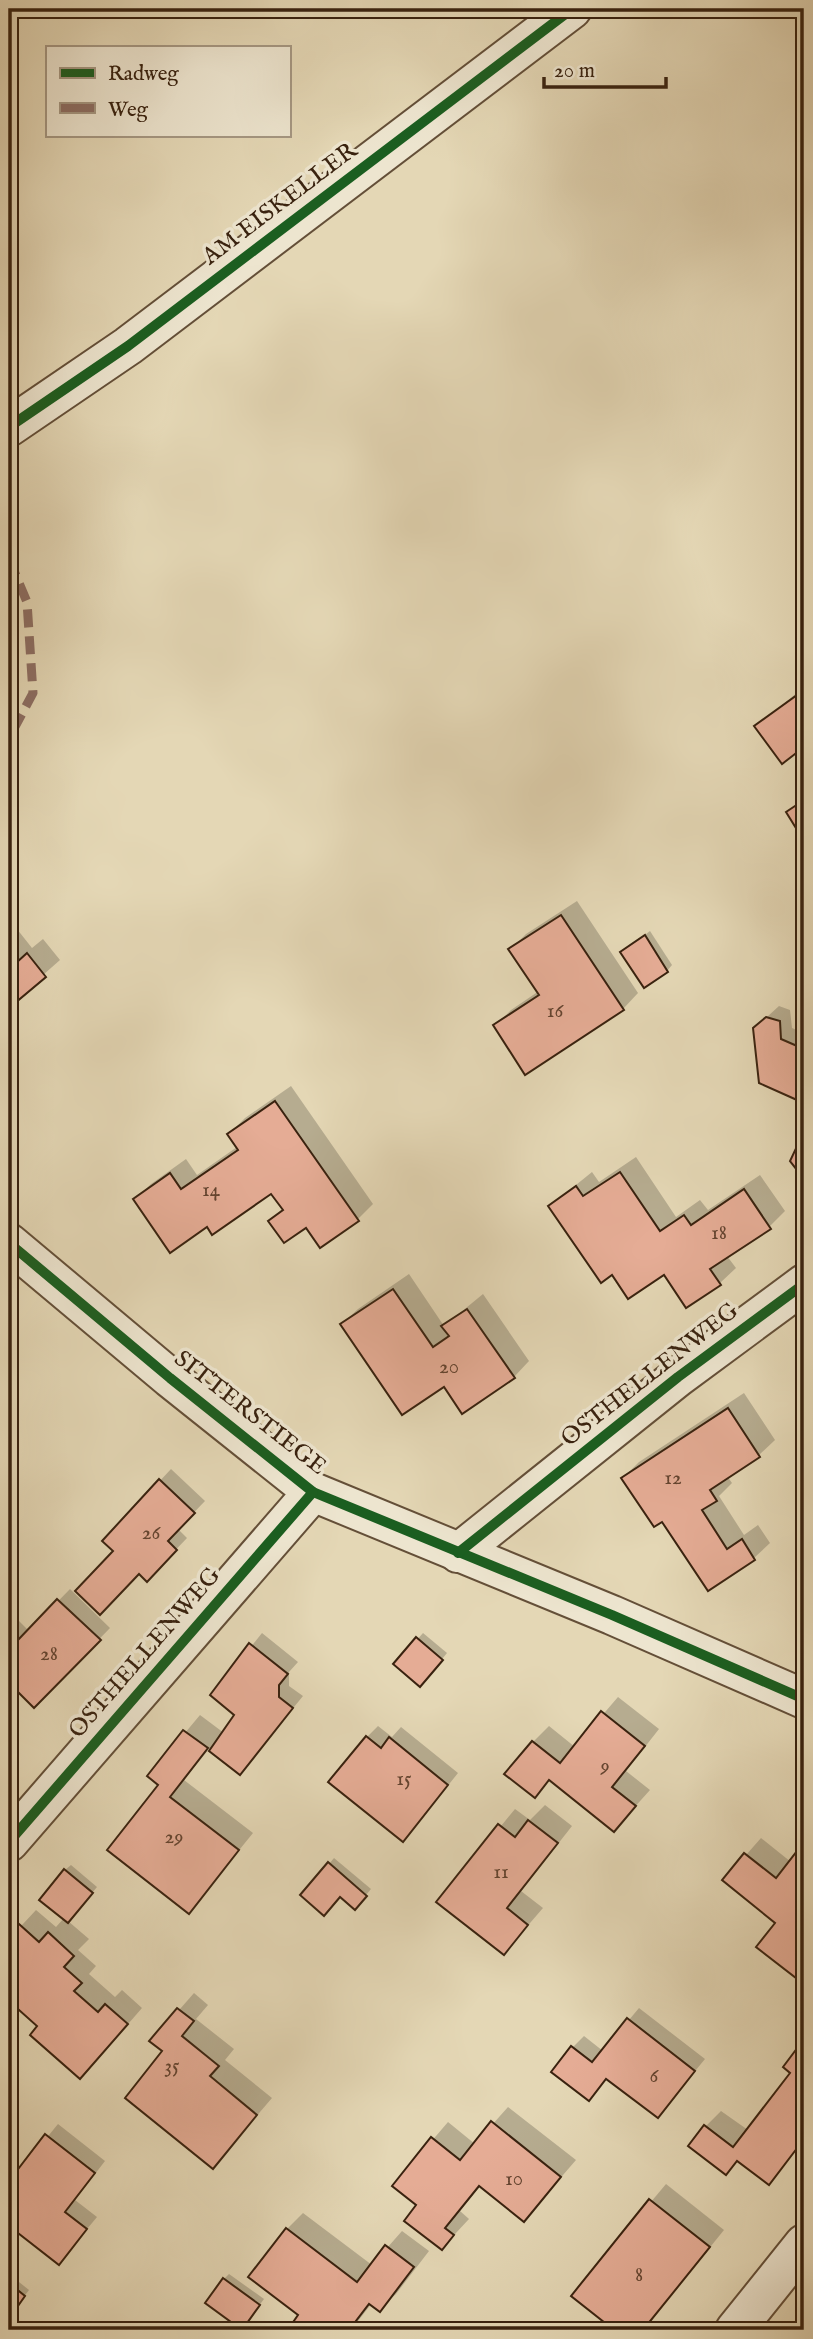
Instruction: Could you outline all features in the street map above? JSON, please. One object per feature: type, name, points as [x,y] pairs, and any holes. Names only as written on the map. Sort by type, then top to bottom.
[{"type":"street","name":"AM EISKELLER","points":[[9,427],[128,346],[572,9]]},
{"type":"street","name":"SITTERSTIEGE","points":[[9,1243],[313,1492],[625,1620],[804,1699]]},
{"type":"street","name":"OSTHELLENWEG","points":[[458,1553],[678,1377],[804,1284]]},
{"type":"street","name":"OSTHELLENWEG","points":[[9,1842],[313,1492]]},
{"type":"street","points":[[735,2330],[804,2244]]},
{"type":"building","points":[[804,690],[804,747],[782,764],[754,726]]},
{"type":"building","points":[[804,800],[804,841],[786,812]]},
{"type":"building","points":[[561,915],[624,1010],[525,1075],[493,1025],[539,995],[508,949]]},
{"type":"building","points":[[645,935],[668,972],[644,988],[620,952]]},
{"type":"building","points":[[27,953],[46,977],[9,1008],[9,954],[16,963]]},
{"type":"building","points":[[766,1017],[780,1021],[781,1039],[804,1049],[804,1095],[797,1100],[759,1083],[753,1028]]},
{"type":"building","points":[[275,1101],[359,1221],[320,1248],[306,1228],[284,1243],[268,1221],[283,1210],[271,1194],[212,1235],[207,1227],[170,1253],[133,1199],[170,1173],[181,1189],[238,1150],[227,1134]]},
{"type":"building","points":[[799,1142],[804,1142],[804,1179],[790,1161]]},
{"type":"building","points":[[620,1172],[660,1231],[684,1215],[691,1225],[744,1189],[771,1229],[710,1269],[721,1285],[686,1308],[664,1275],[628,1299],[612,1275],[601,1283],[548,1206],[576,1186],[583,1196]]},
{"type":"building","points":[[393,1289],[433,1347],[449,1336],[441,1326],[467,1309],[515,1378],[462,1414],[444,1387],[402,1415],[340,1324]]},
{"type":"building","points":[[728,1408],[760,1457],[710,1490],[717,1501],[702,1510],[727,1549],[742,1539],[755,1560],[708,1591],[662,1522],[654,1527],[621,1478]]},
{"type":"building","points":[[159,1479],[195,1513],[168,1541],[177,1550],[147,1582],[139,1574],[100,1615],[75,1591],[113,1551],[102,1541]]},
{"type":"building","points":[[57,1599],[101,1640],[34,1708],[9,1683],[9,1633],[17,1641]]},
{"type":"building","points":[[416,1637],[443,1660],[420,1687],[393,1664]]},
{"type":"building","points":[[249,1643],[288,1674],[279,1685],[279,1697],[293,1708],[240,1775],[209,1751],[234,1715],[210,1695]]},
{"type":"building","points":[[601,1711],[645,1746],[612,1787],[636,1806],[614,1832],[549,1780],[535,1798],[504,1774],[532,1741],[560,1763]]},
{"type":"building","points":[[183,1730],[208,1748],[170,1797],[239,1850],[189,1914],[107,1850],[158,1785],[147,1776]]},
{"type":"building","points":[[366,1736],[381,1748],[389,1737],[448,1785],[403,1842],[328,1782]]},
{"type":"building","points":[[528,1820],[558,1843],[507,1908],[528,1925],[504,1955],[436,1902],[498,1824],[515,1837]]},
{"type":"building","points":[[804,1842],[804,1933],[799,1939],[804,1943],[804,1967],[796,1978],[756,1947],[775,1923],[722,1880],[744,1853],[776,1878]]},
{"type":"building","points":[[328,1862],[367,1896],[355,1910],[340,1897],[324,1916],[300,1895]]},
{"type":"building","points":[[64,1869],[93,1893],[68,1923],[39,1900]]},
{"type":"building","points":[[19,1924],[39,1942],[48,1932],[74,1956],[64,1967],[82,1983],[74,1991],[98,2012],[105,2004],[128,2024],[80,2079],[30,2035],[37,2026],[9,2001],[9,1937]]},
{"type":"building","points":[[177,2008],[194,2021],[182,2036],[219,2066],[210,2076],[257,2115],[213,2169],[125,2098],[162,2051],[149,2041]]},
{"type":"building","points":[[627,2018],[695,2071],[658,2118],[606,2079],[589,2101],[551,2072],[571,2046],[592,2062]]},
{"type":"building","points":[[804,2039],[804,2139],[769,2185],[737,2161],[726,2175],[688,2146],[704,2125],[733,2147],[790,2073],[783,2067]]},
{"type":"building","points":[[491,2121],[561,2177],[524,2222],[479,2186],[445,2228],[454,2235],[442,2250],[404,2221],[416,2205],[392,2186],[431,2137],[460,2160]]},
{"type":"building","points":[[45,2134],[95,2173],[65,2212],[87,2229],[59,2265],[9,2226],[9,2181]]},
{"type":"building","points":[[649,2199],[710,2247],[643,2330],[614,2330],[571,2296]]},
{"type":"building","points":[[286,2228],[357,2282],[385,2245],[414,2267],[380,2312],[369,2304],[349,2330],[292,2330],[289,2328],[298,2315],[248,2277]]},
{"type":"building","points":[[223,2278],[260,2305],[242,2330],[205,2303]]},
{"type":"building","points":[[9,2283],[25,2296],[13,2313],[9,2310]]},
{"type":"marked path","points":[[9,559],[27,602],[33,693],[9,738]]},
{"type":"cycle path","points":[[9,427],[128,346],[572,9]]},
{"type":"cycle path","points":[[9,1243],[170,1378],[313,1492],[612,1615],[804,1699]]},
{"type":"cycle path","points":[[458,1553],[678,1377],[804,1284]]},
{"type":"cycle path","points":[[9,1842],[313,1492]]}]
